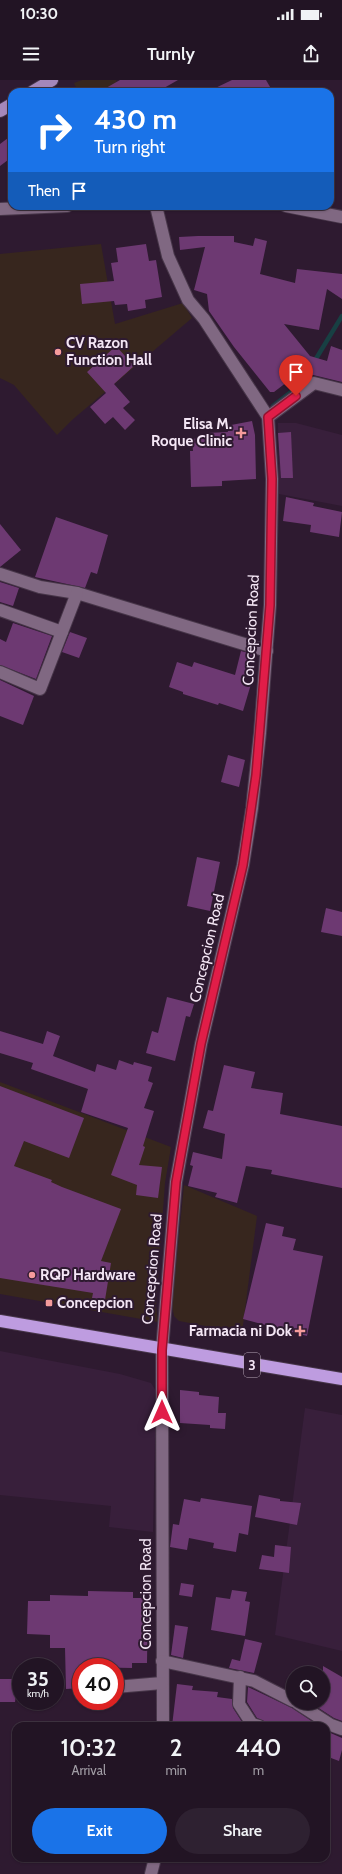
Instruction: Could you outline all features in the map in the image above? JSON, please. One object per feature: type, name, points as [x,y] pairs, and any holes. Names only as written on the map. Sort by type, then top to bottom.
[{"type":"highway","name":"3","points":[[0,1321],[162,1350],[342,1379]]},
{"type":"main road","points":[[39,88],[52,80]]},
{"type":"street","name":"Concepcion Road","points":[[157,210],[168,256],[188,300],[204,319],[268,417],[272,479],[270,605],[256,775],[243,865],[201,1044],[176,1182],[162,1350],[163,1722]]},
{"type":"street","points":[[306,210],[342,217]]},
{"type":"street","points":[[268,417],[314,383],[342,390]]},
{"type":"street","points":[[0,574],[40,588],[78,593],[267,651]]},
{"type":"street","points":[[0,672],[40,689],[78,593]]},
{"type":"street","points":[[0,610],[62,632]]},
{"type":"street","points":[[162,1661],[254,1681],[286,1697]]},
{"type":"street","points":[[240,1678],[238,1704],[251,1722]]},
{"type":"street","points":[[124,1686],[162,1683]]},
{"type":"street","points":[[307,1710],[326,1722]]},
{"type":"street","points":[[330,1724],[342,1729]]},
{"type":"street","points":[[151,1874],[154,1862]]},
{"type":"shaded area","points":[[82,80],[116,80],[120,88],[76,88],[74,83]]},
{"type":"shaded area","points":[[101,244],[115,324],[183,303],[192,318],[72,420],[57,435],[14,385],[0,378],[0,254]]},
{"type":"shaded area","points":[[278,423],[296,423],[342,435],[342,506],[279,494]]},
{"type":"shaded area","points":[[0,1082],[171,1147],[165,1183],[156,1306],[158,1322],[0,1294]]},
{"type":"shaded area","points":[[184,1185],[257,1216],[242,1333],[179,1321],[174,1316],[172,1305]]},
{"type":"shaded area","points":[[0,1351],[120,1374],[151,1383],[156,1391],[153,1532],[109,1527],[111,1506],[0,1495]]},
{"type":"shaded area","points":[[305,1408],[342,1415],[342,1651],[275,1635]]},
{"type":"building","points":[[120,80],[178,80],[164,88],[106,88]]},
{"type":"building","points":[[232,80],[266,80],[271,88],[215,88]]},
{"type":"building","points":[[8,138],[8,160],[0,166],[0,144]]},
{"type":"building","points":[[234,236],[234,242],[253,246],[255,238],[267,241],[260,274],[295,283],[297,269],[342,274],[342,299],[327,289],[319,330],[284,324],[310,356],[327,361],[331,346],[342,350],[342,382],[305,373],[294,382],[291,379],[274,392],[270,392],[234,347],[209,311],[207,294],[194,290],[205,247],[180,250],[179,237]]},
{"type":"building","points":[[146,244],[149,261],[156,260],[162,297],[145,300],[146,308],[128,311],[127,304],[115,305],[114,301],[82,304],[80,284],[114,281],[111,263],[118,262],[116,248]]},
{"type":"building","points":[[116,346],[134,366],[114,384],[130,402],[123,408],[135,420],[125,430],[113,417],[105,424],[90,407],[106,393],[87,372]]},
{"type":"building","points":[[252,421],[255,435],[256,479],[222,481],[222,486],[191,487],[190,451],[193,451],[192,439],[208,437],[207,433],[228,432],[226,426]]},
{"type":"building","points":[[291,432],[293,478],[281,478],[278,433]]},
{"type":"building","points":[[286,497],[314,503],[313,506],[342,512],[339,537],[310,532],[311,525],[283,521]]},
{"type":"building","points":[[56,517],[108,535],[97,574],[91,572],[85,588],[35,577]]},
{"type":"building","points":[[0,524],[21,550],[0,567]]},
{"type":"building","points":[[0,582],[19,588],[13,606],[0,602]]},
{"type":"building","points":[[13,623],[52,636],[36,679],[0,665],[0,639],[6,642]]},
{"type":"building","points":[[70,632],[87,638],[79,658],[62,652]]},
{"type":"building","points":[[241,651],[252,654],[245,682],[251,684],[243,711],[183,694],[183,692],[169,687],[177,662],[192,667],[194,662],[235,675]]},
{"type":"building","points":[[0,680],[34,696],[23,725],[0,716]]},
{"type":"building","points":[[228,755],[245,760],[239,787],[221,782]]},
{"type":"building","points":[[197,857],[220,862],[210,911],[187,906]]},
{"type":"building","points":[[326,908],[342,912],[342,936],[321,932]]},
{"type":"building","points":[[167,997],[194,1004],[190,1017],[186,1016],[175,1061],[146,1053],[152,1031],[158,1033]]},
{"type":"building","points":[[0,1031],[43,1044],[47,1031],[60,1036],[53,1056],[95,1072],[97,1064],[116,1070],[119,1060],[133,1065],[134,1062],[152,1067],[148,1081],[153,1083],[144,1108],[154,1111],[143,1146],[145,1147],[139,1165],[162,1167],[158,1198],[136,1195],[137,1185],[111,1175],[128,1128],[81,1112],[88,1089],[31,1069],[33,1063],[0,1053]]},
{"type":"building","points":[[224,1065],[255,1072],[251,1088],[283,1093],[280,1114],[342,1126],[342,1188],[271,1174],[272,1170],[246,1166],[237,1203],[215,1197],[217,1193],[188,1186],[193,1166],[190,1165],[193,1152],[222,1159],[225,1134],[203,1128],[208,1110],[213,1111]]},
{"type":"building","points":[[0,1086],[84,1118],[69,1158],[24,1141],[14,1166],[52,1180],[51,1182],[62,1187],[121,1209],[101,1261],[111,1263],[105,1300],[92,1298],[93,1293],[0,1278]]},
{"type":"building","points":[[266,1223],[284,1227],[282,1236],[296,1239],[293,1250],[323,1256],[307,1336],[243,1319]]},
{"type":"building","points":[[180,1390],[199,1392],[199,1395],[219,1397],[218,1413],[226,1413],[225,1429],[210,1428],[210,1425],[180,1423]]},
{"type":"building","points":[[259,1495],[280,1499],[280,1501],[301,1503],[297,1525],[255,1517]]},
{"type":"building","points":[[201,1498],[252,1506],[248,1535],[239,1533],[236,1552],[213,1548],[214,1543],[189,1538],[187,1550],[170,1547],[173,1524],[179,1525],[184,1499],[200,1502]]},
{"type":"building","points":[[275,1545],[291,1547],[289,1573],[259,1569],[262,1555],[274,1557]]},
{"type":"building","points":[[181,1583],[194,1585],[192,1597],[179,1595]]},
{"type":"building","points":[[232,1590],[247,1592],[245,1601],[250,1602],[245,1636],[211,1630],[216,1597],[230,1599]]},
{"type":"building","points":[[88,1591],[133,1592],[133,1598],[148,1598],[147,1663],[132,1663],[132,1668],[124,1668],[124,1658],[72,1658],[72,1689],[66,1689],[65,1648],[50,1648],[50,1635],[27,1634],[28,1601],[50,1601],[50,1595],[88,1596]]},
{"type":"building","points":[[175,1625],[188,1627],[183,1658],[171,1655]]},
{"type":"building","points":[[245,1639],[262,1643],[254,1673],[229,1668],[232,1659],[240,1661]]},
{"type":"building","points":[[330,1670],[342,1677],[342,1721],[322,1710],[330,1710]]},
{"type":"building","points":[[0,1679],[12,1679],[12,1702],[0,1702]]},
{"type":"building","points":[[177,1684],[193,1686],[192,1690],[218,1692],[217,1697],[232,1699],[233,1708],[242,1722],[172,1722]]},
{"type":"building","points":[[248,1687],[286,1705],[286,1710],[295,1710],[313,1722],[264,1722],[257,1718],[247,1702]]},
{"type":"building","points":[[330,1733],[342,1738],[342,1750],[339,1761],[331,1758],[330,1761]]},
{"type":"waterway","points":[[314,362],[342,316]]},
{"type":"waterway","points":[[273,406],[300,385],[309,370]]},
{"type":"place","name":"CV Razon Function Hall","points":[[58,352]]},
{"type":"place","name":"Elisa M. Roque Clinic","points":[[241,433]]},
{"type":"place","name":"RQP Hardware","points":[[32,1275]]},
{"type":"place","name":"Concepcion","points":[[49,1303]]},
{"type":"place","name":"Farmacia ni Dok","points":[[300,1331]]},
{"type":"route","points":[[162,1412],[162,1350],[176,1182],[201,1044],[243,865],[256,775],[270,605],[272,479],[268,417],[296,396]]}]
